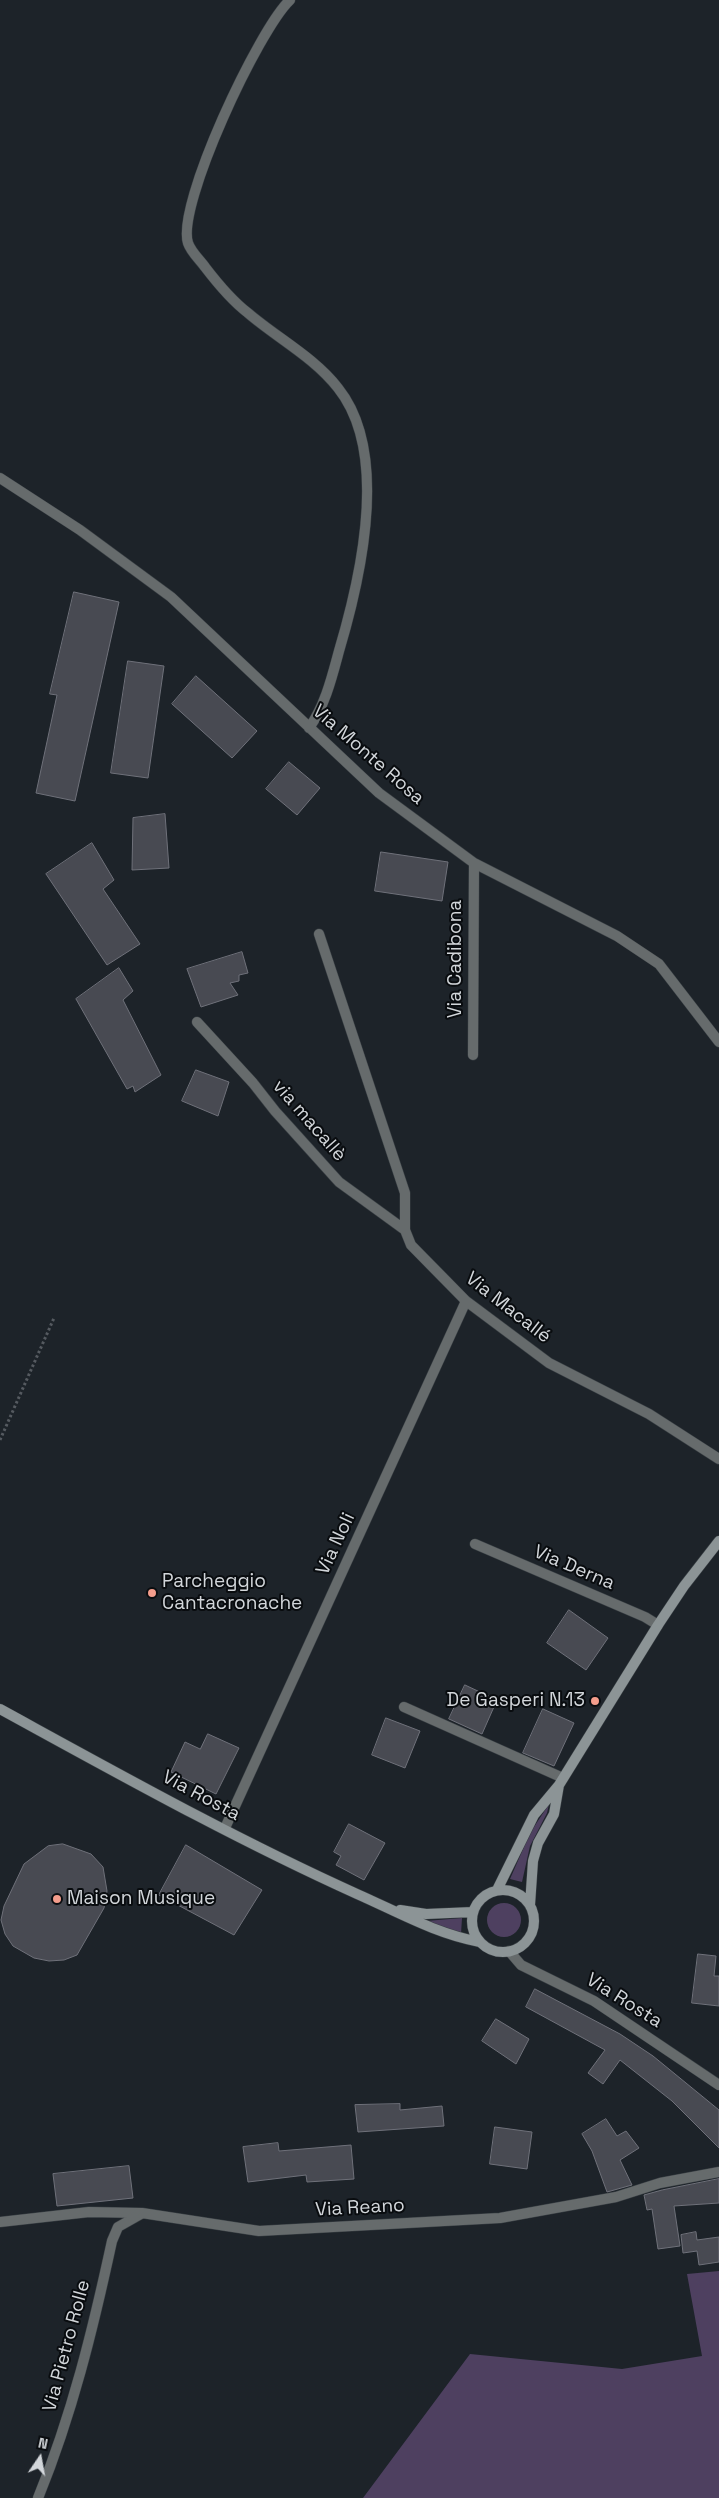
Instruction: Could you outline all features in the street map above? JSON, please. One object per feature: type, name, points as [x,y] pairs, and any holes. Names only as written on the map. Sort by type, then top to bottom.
[{"type":"street","points":[[290,0],[254,54],[220,121],[190,212],[186,233],[189,246],[222,289],[246,312],[318,366],[338,387],[351,407],[361,434],[366,467],[365,528],[357,586],[330,683],[317,715],[308,728]]},
{"type":"street","name":"Via Monte Rosa","points":[[0,478],[80,530],[171,597],[379,793],[474,863],[617,936],[659,964],[719,1042]]},
{"type":"street","name":"Via Cadibona","points":[[473,1055],[474,863]]},
{"type":"street","name":"Via Macallé","points":[[319,934],[405,1193],[405,1230],[411,1245],[466,1301],[549,1363],[649,1414],[719,1459]]},
{"type":"street","name":"via macallè","points":[[197,1022],[253,1082],[275,1111],[339,1182],[405,1230]]},
{"type":"street","name":"Via Noli","points":[[225,1828],[466,1301]]},
{"type":"street","points":[[498,1890],[534,1815],[561,1781],[684,1586],[719,1541]]},
{"type":"street","name":"Via Derna","points":[[475,1544],[645,1617],[658,1625]]},
{"type":"street","points":[[404,1707],[561,1781]]},
{"type":"street","name":"Via Rosta","points":[[0,1709],[318,1876],[389,1908],[423,1926],[457,1938],[480,1942]]},
{"type":"street","points":[[530,1905],[533,1861],[538,1843],[554,1814],[561,1781]]},
{"type":"street","points":[[498,1890],[516,1893],[530,1905],[534,1914],[532,1934],[526,1942],[509,1951],[489,1948],[480,1942],[474,1933],[472,1923],[473,1912],[482,1898],[498,1890]]},
{"type":"street","name":"Via Rosta","points":[[389,1908],[426,1914],[473,1912]]},
{"type":"street","name":"Via Rosta","points":[[509,1951],[521,1965],[609,2010],[719,2085]]},
{"type":"street","name":"Via Reano","points":[[0,2222],[89,2212],[142,2213],[259,2231],[500,2218],[616,2197],[660,2183],[719,2172]]},
{"type":"street","name":"Via Pietro Rolle","points":[[38,2498],[52,2464],[90,2342],[112,2241],[118,2227],[142,2213]]},
{"type":"path","points":[[0,1440],[54,1318]]},
{"type":"shaded area","points":[[549,1804],[547,1813],[530,1846],[522,1882],[510,1879],[530,1833]]},
{"type":"shaded area","points":[[504,1903],[516,1908],[521,1920],[516,1932],[504,1937],[492,1932],[487,1920],[492,1908]]},
{"type":"shaded area","points":[[462,1918],[461,1934],[426,1921]]},
{"type":"shaded area","points":[[719,2271],[719,2498],[363,2498],[470,2354],[622,2369],[702,2356],[687,2274]]},
{"type":"building","points":[[74,592],[119,602],[75,801],[36,793],[57,695],[50,694]]},
{"type":"building","points":[[128,661],[164,666],[148,778],[111,773]]},
{"type":"building","points":[[196,676],[257,731],[232,758],[172,704]]},
{"type":"building","points":[[289,762],[320,788],[297,815],[266,789]]},
{"type":"building","points":[[165,814],[169,868],[132,870],[133,818]]},
{"type":"building","points":[[92,843],[114,880],[103,889],[140,944],[107,965],[46,874]]},
{"type":"building","points":[[381,852],[448,862],[442,901],[375,891]]},
{"type":"building","points":[[242,952],[248,973],[239,975],[239,981],[230,983],[238,995],[201,1007],[187,969]]},
{"type":"building","points":[[119,968],[133,991],[123,1000],[161,1075],[135,1092],[133,1086],[127,1089],[76,999]]},
{"type":"building","points":[[196,1070],[229,1082],[218,1116],[182,1101]]},
{"type":"building","points":[[569,1610],[608,1638],[586,1670],[547,1643]]},
{"type":"building","points":[[465,1685],[497,1700],[482,1734],[449,1719]]},
{"type":"building","points":[[543,1709],[574,1723],[554,1766],[523,1753]]},
{"type":"building","points":[[386,1718],[420,1731],[405,1768],[372,1755]]},
{"type":"building","points":[[208,1734],[239,1748],[216,1794],[171,1772],[185,1742],[200,1749]]},
{"type":"building","points":[[349,1824],[385,1843],[364,1880],[336,1865],[341,1856],[334,1852]]},
{"type":"building","name":"Maison Musique","points":[[63,1844],[91,1854],[103,1867],[107,1891],[104,1908],[77,1955],[64,1960],[49,1961],[34,1958],[13,1946],[5,1934],[1,1920],[4,1906],[24,1864],[48,1846]]},
{"type":"building","points":[[186,1845],[262,1890],[234,1935],[159,1895]]},
{"type":"building","points":[[698,1954],[716,1956],[714,1976],[719,1976],[719,2006],[692,2003]]},
{"type":"building","points":[[535,1989],[620,2034],[653,2056],[719,2110],[719,2148],[672,2101],[620,2060],[603,2084],[588,2073],[605,2050],[526,2007]]},
{"type":"building","points":[[496,2019],[529,2039],[516,2064],[482,2041]]},
{"type":"building","points":[[400,2104],[400,2110],[442,2106],[444,2126],[358,2132],[355,2105]]},
{"type":"building","points":[[606,2119],[617,2136],[626,2131],[639,2148],[620,2160],[632,2185],[607,2192],[592,2151],[582,2134]]},
{"type":"building","points":[[495,2127],[532,2132],[527,2169],[490,2164]]},
{"type":"building","points":[[278,2143],[279,2151],[351,2145],[354,2179],[307,2182],[306,2175],[248,2182],[243,2147]]},
{"type":"building","points":[[129,2166],[133,2198],[57,2206],[53,2174]]},
{"type":"building","points":[[719,2179],[719,2203],[674,2206],[680,2246],[658,2249],[652,2209],[647,2210],[644,2195]]},
{"type":"building","points":[[696,2232],[697,2240],[719,2237],[719,2262],[699,2265],[697,2251],[683,2253],[681,2235]]},
{"type":"place","name":"Parcheggio Cantacronache","points":[[152,1593]]},
{"type":"place","name":"De Gasperi N.13","points":[[595,1701]]},
{"type":"place","name":"Maison Musique","points":[[57,1899]]}]
